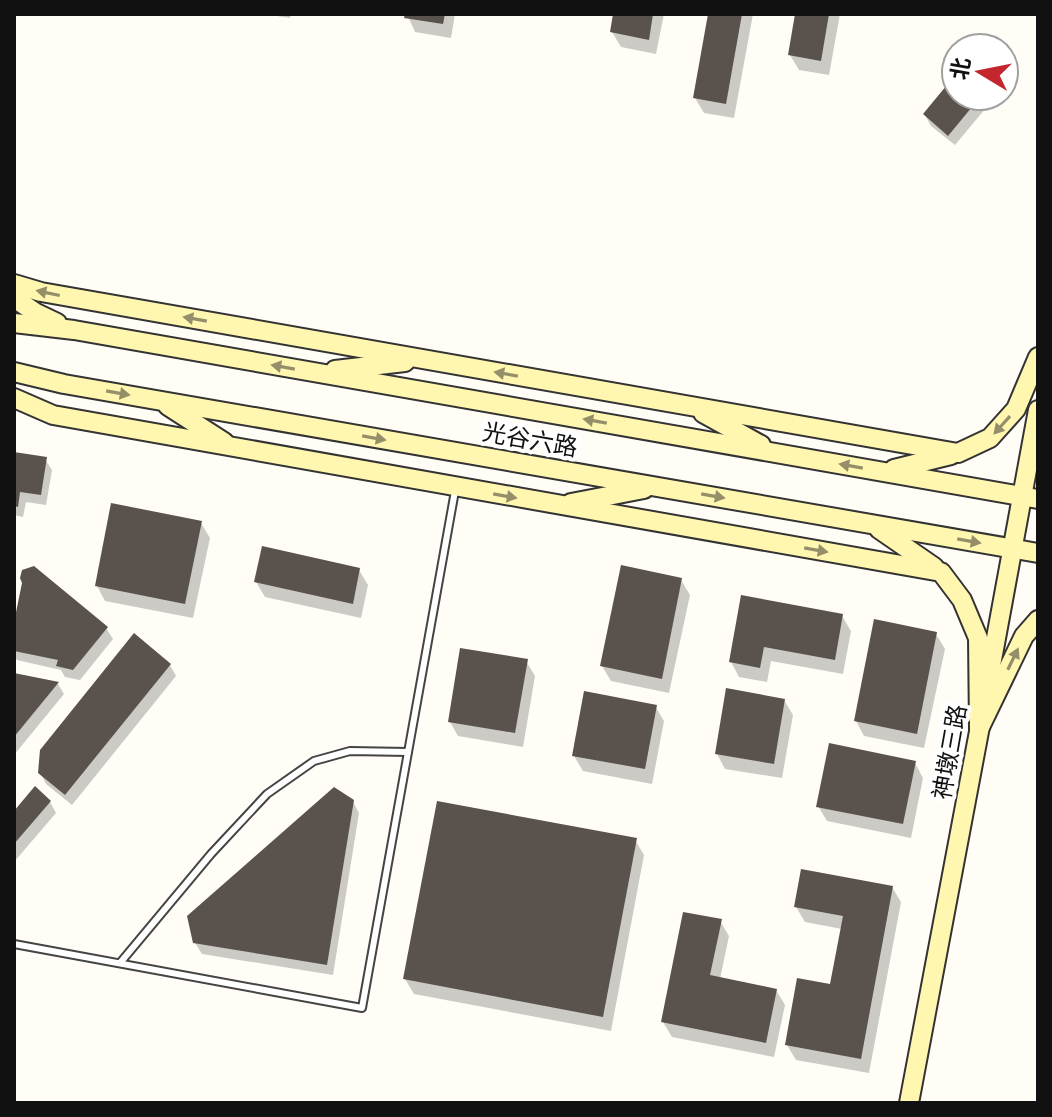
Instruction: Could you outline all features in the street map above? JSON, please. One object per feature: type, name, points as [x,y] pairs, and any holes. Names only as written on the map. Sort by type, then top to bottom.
[{"type":"main road","points":[[14,284],[82,300],[958,453]]},
{"type":"main road","points":[[14,298],[36,313],[74,330]]},
{"type":"main road","name":"光谷六路","points":[[14,323],[74,330],[1030,497]]},
{"type":"main road","points":[[880,471],[958,453],[990,438],[1016,409],[1038,357]]},
{"type":"main road","points":[[315,373],[424,359]]},
{"type":"main road","name":"光谷六路","points":[[14,374],[1038,553]]},
{"type":"main road","points":[[14,398],[53,415],[941,572]]},
{"type":"main road","points":[[159,401],[235,449]]},
{"type":"main road","points":[[691,406],[774,453]]},
{"type":"main road","name":"神墩三路","points":[[909,1103],[1011,548],[1030,497],[1038,410]]},
{"type":"main road","points":[[561,505],[657,487]]},
{"type":"main road","points":[[870,524],[941,572],[962,600],[978,638],[979,729]]},
{"type":"main road","points":[[979,729],[1024,636],[1038,620]]},
{"type":"lane","points":[[14,944],[362,1008],[455,487]]},
{"type":"lane","points":[[120,963],[211,854],[267,794],[314,761],[350,751],[408,752]]},
{"type":"building","points":[[405,14],[445,14],[443,24],[404,18]]},
{"type":"building","points":[[613,14],[653,14],[649,40],[610,32]]},
{"type":"building","points":[[708,14],[742,14],[726,104],[693,98]]},
{"type":"building","points":[[795,14],[829,14],[821,61],[788,55]]},
{"type":"building","points":[[940,93],[940,112],[968,112],[948,136],[923,114]]},
{"type":"building","points":[[14,452],[47,457],[41,495],[20,492],[18,507],[14,506]]},
{"type":"building","points":[[111,503],[202,521],[185,604],[95,586]]},
{"type":"building","points":[[262,546],[360,568],[353,604],[254,582]]},
{"type":"building","points":[[621,565],[682,578],[662,679],[600,666]]},
{"type":"building","points":[[34,566],[108,627],[73,670],[56,666],[58,660],[14,651],[14,622],[22,583],[20,578],[22,570]]},
{"type":"building","points":[[741,595],[843,614],[835,660],[764,647],[760,668],[729,662]]},
{"type":"building","points":[[874,619],[937,632],[917,734],[854,721]]},
{"type":"building","points":[[134,633],[171,664],[65,795],[38,773],[40,750]]},
{"type":"building","points":[[460,648],[528,659],[515,733],[448,722]]},
{"type":"building","points":[[14,673],[59,682],[14,737]]},
{"type":"building","points":[[726,688],[785,699],[774,764],[715,754]]},
{"type":"building","points":[[584,691],[657,705],[645,769],[572,756]]},
{"type":"building","points":[[829,743],[916,761],[903,824],[816,807]]},
{"type":"building","points":[[35,786],[51,801],[14,844],[14,811]]},
{"type":"building","points":[[334,787],[354,800],[327,965],[193,943],[187,916]]},
{"type":"building","points":[[437,801],[637,838],[603,1017],[403,979]]},
{"type":"building","points":[[801,869],[893,886],[861,1059],[785,1045],[797,978],[830,984],[843,916],[794,907]]},
{"type":"building","points":[[683,912],[722,919],[710,975],[777,989],[766,1043],[661,1022]]}]
